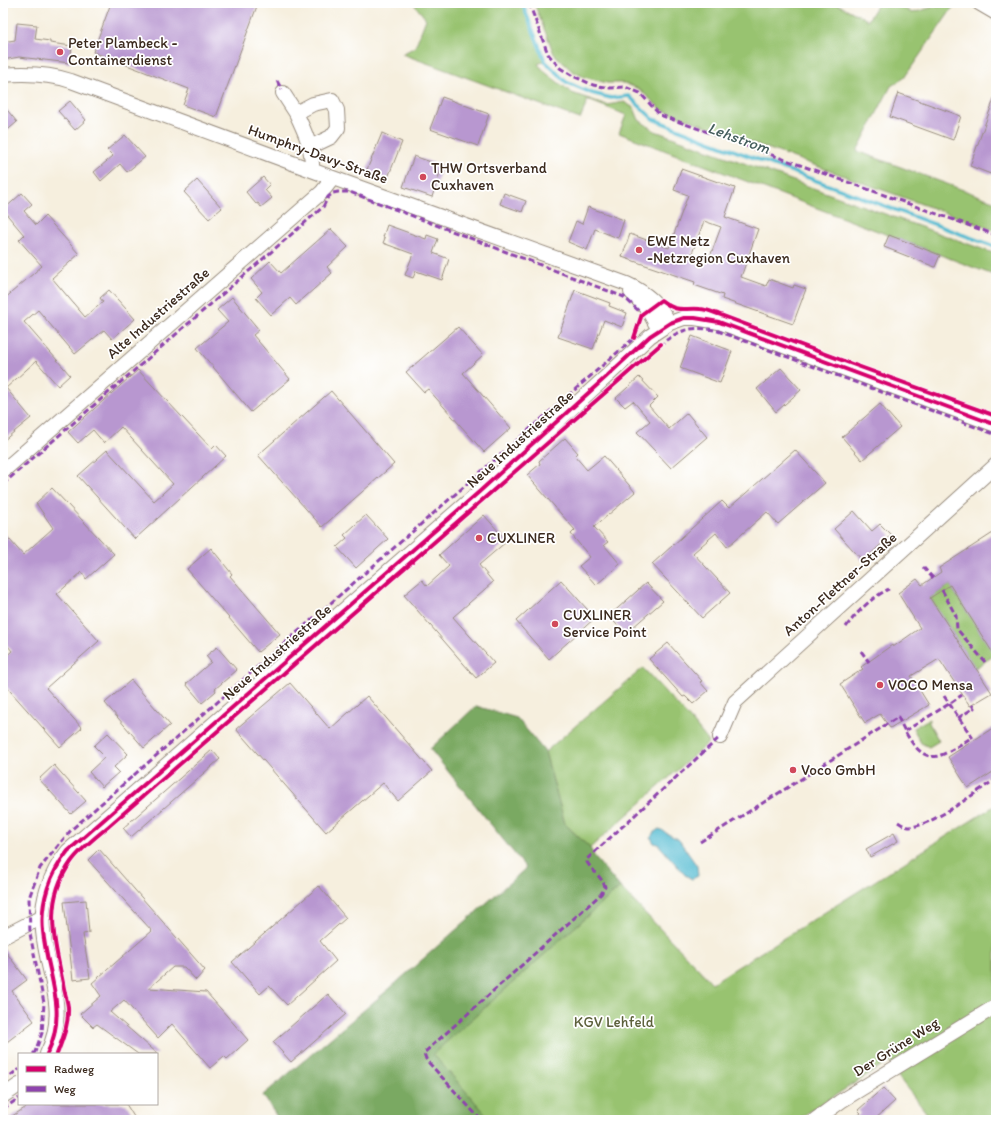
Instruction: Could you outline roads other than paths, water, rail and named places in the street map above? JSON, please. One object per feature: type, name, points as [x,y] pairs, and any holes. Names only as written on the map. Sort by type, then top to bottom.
[{"type":"street","points":[[979,3],[996,13]]},
{"type":"street","name":"Humphry-Davy-Straße","points":[[3,75],[40,74],[71,81],[619,282],[639,299],[652,317],[664,326]]},
{"type":"street","points":[[283,93],[296,113],[310,147],[312,170]]},
{"type":"street","points":[[296,113],[313,104],[332,100],[337,110],[338,128],[330,136],[310,147]]},
{"type":"street","name":"Alte Industriestraße","points":[[3,471],[322,192],[333,178]]},
{"type":"street","points":[[664,326],[684,318],[695,318],[719,322],[996,425]]},
{"type":"street","name":"Neue Industriestraße","points":[[47,1053],[55,1034],[56,1007],[42,918],[43,905],[54,873],[62,859],[76,843],[479,492],[664,326]]},
{"type":"street","name":"Anton-Flettner-Straße","points":[[720,737],[735,702],[996,465]]},
{"type":"street","points":[[3,937],[42,918]]},
{"type":"street","name":"Der Grüne Weg","points":[[815,1120],[841,1101],[996,1006]]},
{"type":"street","points":[[3,1096],[18,1086]]},
{"type":"water","points":[[659,829],[679,840],[697,866],[698,876],[692,879],[685,875],[658,844],[654,843],[651,838],[653,833]]},
{"type":"waterway","name":"Lehstrom","points":[[522,3],[545,61],[566,82],[591,93],[611,98],[629,96],[653,119],[711,142],[996,247]]},
{"type":"place","name":"Peter Plambeck - Containerdienst","points":[[60,52]]},
{"type":"place","name":"THW Ortsverband Cuxhaven","points":[[423,177]]},
{"type":"place","name":"EWE Netz -Netzregion Cuxhaven","points":[[639,250]]},
{"type":"place","name":"CUXLINER","points":[[479,538]]},
{"type":"place","name":"CUXLINER Service Point","points":[[555,624]]},
{"type":"place","name":"VOCO Mensa","points":[[880,685]]},
{"type":"place","name":"Voco GmbH","points":[[793,770]]},
{"type":"park label","name":"KGV Lehfeld","points":[[614,1022]]}]
